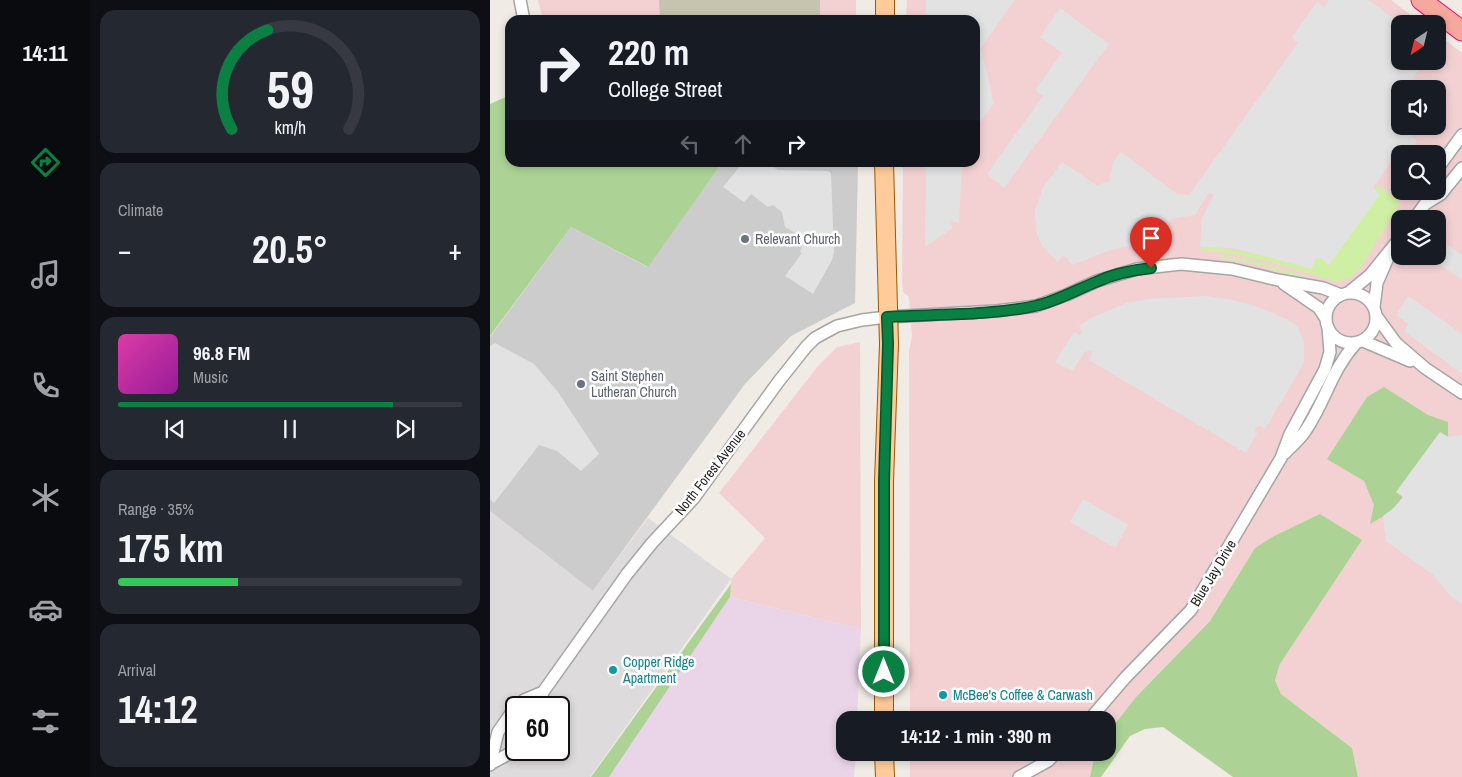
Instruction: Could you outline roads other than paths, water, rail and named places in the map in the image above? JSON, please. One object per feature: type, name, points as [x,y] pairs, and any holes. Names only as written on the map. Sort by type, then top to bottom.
[{"type":"highway","points":[[1421,0],[1462,30]]},
{"type":"main road","points":[[885,0],[885,15]]},
{"type":"main road","points":[[884,167],[888,344],[884,481],[884,711]]},
{"type":"main road","points":[[884,761],[885,777]]},
{"type":"street","points":[[520,0],[523,15]]},
{"type":"street","points":[[1446,157],[1462,135]]},
{"type":"street","points":[[1421,210],[1425,204],[1441,194],[1462,168]]},
{"type":"street","points":[[1425,200],[1425,204]]},
{"type":"street","points":[[1327,323],[1330,304],[1370,275],[1391,250]]},
{"type":"street","points":[[1360,342],[1373,331],[1377,283],[1391,251]]},
{"type":"street","name":"North Forest Avenue","points":[[542,696],[627,574],[652,543],[694,498],[806,347],[815,338],[837,326],[862,320],[996,311],[1036,306],[1098,281],[1137,269],[1181,264],[1232,269],[1278,280]]},
{"type":"street","points":[[1278,280],[1310,285],[1344,294],[1355,293],[1363,296],[1396,344],[1425,368],[1462,393]]},
{"type":"street","points":[[1278,280],[1319,308],[1332,335],[1339,340],[1347,343],[1360,342],[1425,368]]},
{"type":"street","name":"Blue Jay Drive","points":[[1097,711],[1125,678],[1191,610],[1281,458],[1290,434],[1325,369],[1330,352],[1327,323]]},
{"type":"street","name":"Blue Jay Drive","points":[[1281,458],[1306,431],[1344,356],[1360,342]]},
{"type":"street","name":"North Forest Avenue","points":[[491,764],[498,732],[512,712],[524,700],[543,692]]},
{"type":"street","name":"North Forest Avenue","points":[[491,764],[505,756]]},
{"type":"street","points":[[1019,777],[1046,761]]},
{"type":"place","name":"Relevant Church","points":[[745,239]]},
{"type":"place","name":"Saint Stephen Lutheran Church","points":[[581,384]]},
{"type":"place","name":"Copper Ridge Apartment","points":[[613,670]]},
{"type":"place","name":"McBee's Coffee & Carwash","points":[[943,695]]}]
